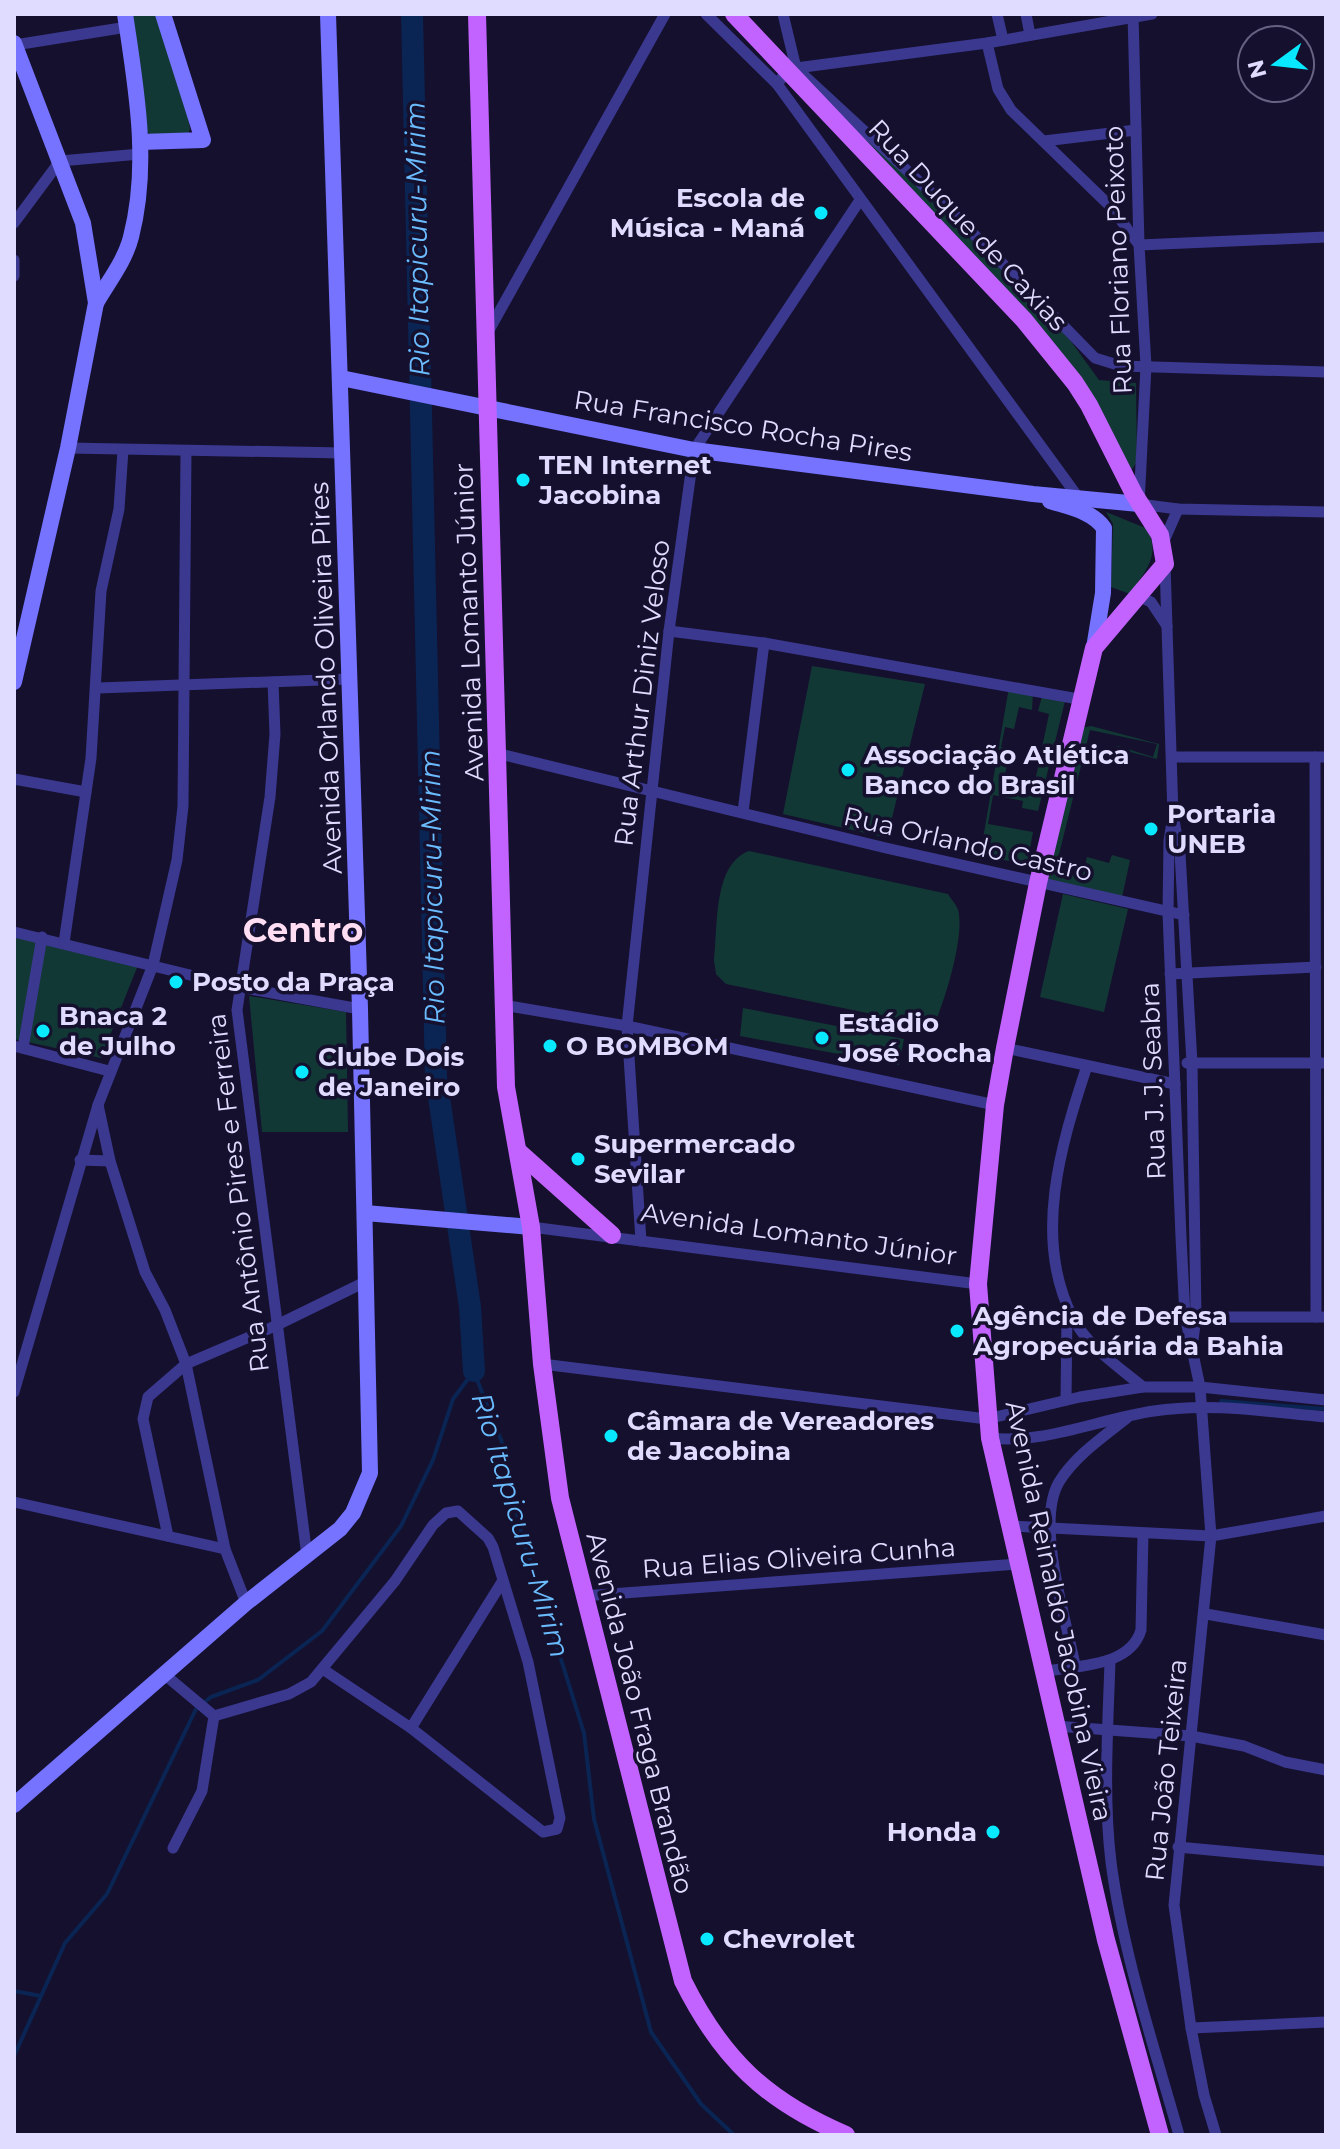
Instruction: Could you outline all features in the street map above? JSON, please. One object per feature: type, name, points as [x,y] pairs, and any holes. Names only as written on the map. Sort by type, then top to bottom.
[{"type":"main road","name":"Avenida Lomanto Júnior","points":[[477,14],[487,334],[481,407],[500,754],[506,1087],[520,1153],[523,1226]]},
{"type":"main road","name":"Rua Duque de Caxias","points":[[734,14],[787,74],[1024,320],[1089,405],[1163,543]]},
{"type":"main road","points":[[1094,648],[1165,564],[1163,543]]},
{"type":"main road","name":"Avenida Reinaldo Jacobina Vieira","points":[[1094,648],[1038,883],[1005,1048],[995,1105],[978,1284],[990,1438],[1096,1900],[1125,2018],[1160,2135]]},
{"type":"main road","points":[[520,1153],[612,1235]]},
{"type":"main road","name":"Avenida João Fraga Brandão","points":[[523,1226],[553,1463],[583,1596],[683,1981],[701,2016],[736,2063],[778,2101],[846,2135]]},
{"type":"street","points":[[14,223],[60,161],[203,140],[163,14]]},
{"type":"street","name":"Avenida Orlando Oliveira Pires","points":[[14,1805],[246,1603],[307,1556],[353,1513],[370,1473],[344,453],[328,14]]},
{"type":"street","points":[[487,334],[665,14]]},
{"type":"street","name":"Rua Duque de Caxias","points":[[706,14],[787,74],[951,211],[1082,348],[1107,363],[1326,372]]},
{"type":"street","points":[[783,14],[787,74],[1152,14]]},
{"type":"street","points":[[997,14],[1003,40]]},
{"type":"street","points":[[1026,14],[1030,35]]},
{"type":"street","name":"Rua Floriano Peixoto","points":[[1133,16],[1139,245],[1146,366],[1137,499]]},
{"type":"street","points":[[14,682],[68,448],[96,303],[132,237],[140,112],[126,20],[14,44],[87,236],[96,303]]},
{"type":"street","points":[[987,43],[1004,100],[1111,207],[1139,245],[1326,237]]},
{"type":"street","name":"Rua Duque de Caxias","points":[[787,74],[860,200],[1078,497]]},
{"type":"street","points":[[1044,141],[1136,130]]},
{"type":"street","name":"Rua Arthur Diniz Veloso","points":[[641,1241],[627,1026],[669,631],[694,450],[860,200]]},
{"type":"street","points":[[14,260],[14,276]]},
{"type":"street","name":"Rua Francisco Rocha Pires","points":[[341,378],[694,450],[1033,494],[1137,499],[1178,509],[1326,512]]},
{"type":"street","points":[[68,448],[344,453]]},
{"type":"street","points":[[64,943],[98,688],[101,591],[119,509],[123,450]]},
{"type":"street","points":[[14,1392],[80,1160],[109,1071],[153,965],[181,835],[186,451]]},
{"type":"street","points":[[1033,494],[1086,513],[1104,528],[1103,593],[1094,648]]},
{"type":"street","points":[[1163,543],[1178,509]]},
{"type":"street","name":"Rua J. J. Seabra","points":[[1165,564],[1173,815],[1184,915],[1192,1063],[1195,1237],[1192,1345],[1201,1407]]},
{"type":"street","points":[[1138,596],[1151,602],[1169,628]]},
{"type":"street","points":[[669,631],[764,643],[1084,700]]},
{"type":"street","points":[[743,812],[764,643]]},
{"type":"street","points":[[98,688],[349,679]]},
{"type":"street","name":"Rua Antônio Pires e Ferreira","points":[[273,682],[275,734],[270,797],[237,1010],[275,1326],[307,1556]]},
{"type":"street","name":"Rua Orlando Castro","points":[[500,754],[1184,915]]},
{"type":"street","points":[[1172,757],[1321,757],[1321,905],[1316,967],[1321,1063],[1321,1317],[1191,1316]]},
{"type":"street","points":[[14,779],[86,792]]},
{"type":"street","name":"Rua J. J. Seabra","points":[[1173,815],[1169,841],[1170,974],[1181,1237],[1191,1316]]},
{"type":"street","points":[[14,932],[239,987],[360,1009]]},
{"type":"street","points":[[42,937],[18,1047],[109,1071]]},
{"type":"street","points":[[1170,974],[1316,967]]},
{"type":"street","points":[[503,1005],[627,1026],[995,1105]]},
{"type":"street","points":[[1005,1048],[1175,1084]]},
{"type":"street","points":[[1175,1063],[1321,1063]]},
{"type":"street","points":[[1087,1066],[1061,1143],[1053,1219],[1058,1278],[1067,1303],[1086,1337],[1143,1387]]},
{"type":"street","points":[[98,1105],[110,1161],[145,1272],[165,1310],[186,1364],[225,1549],[246,1603]]},
{"type":"street","points":[[80,1160],[110,1161]]},
{"type":"street","points":[[365,1213],[523,1226]]},
{"type":"street","name":"Avenida Lomanto Júnior","points":[[523,1226],[978,1284]]},
{"type":"street","points":[[1181,1237],[1195,1237]]},
{"type":"street","points":[[168,1536],[142,1410],[148,1397],[186,1364],[275,1326],[365,1282]]},
{"type":"street","points":[[1066,1400],[1067,1303]]},
{"type":"street","points":[[542,1364],[987,1419],[1066,1400],[1143,1387],[1200,1387],[1326,1400]]},
{"type":"street","points":[[990,1438],[1045,1437],[1130,1415],[1201,1407],[1326,1417]]},
{"type":"street","name":"Rua João Teixeira","points":[[1201,1407],[1211,1536],[1206,1614],[1174,1905],[1191,2028],[1204,2095],[1216,2135]]},
{"type":"street","points":[[1075,1665],[1050,1530],[1053,1495],[1060,1481],[1097,1442],[1130,1415]]},
{"type":"street","points":[[14,1502],[225,1549]]},
{"type":"street","points":[[206,1709],[289,1694],[324,1670],[395,1581],[433,1525],[446,1513],[458,1511],[488,1538],[528,1662],[560,1818],[557,1829],[543,1832],[411,1728],[324,1670]]},
{"type":"street","points":[[1011,1526],[1211,1536],[1326,1516]]},
{"type":"street","points":[[1043,1672],[1110,1661],[1135,1645],[1141,1630],[1143,1534]]},
{"type":"street","name":"Rua Elias Oliveira Cunha","points":[[583,1596],[1019,1564]]},
{"type":"street","points":[[411,1728],[502,1582]]},
{"type":"street","points":[[1206,1614],[1326,1635]]},
{"type":"street","points":[[1110,1661],[1111,1862],[1145,2012],[1179,2135]]},
{"type":"street","points":[[164,1674],[206,1709]]},
{"type":"street","points":[[173,1848],[202,1791],[206,1709]]},
{"type":"street","points":[[1055,1726],[1191,1736],[1244,1746],[1285,1762],[1326,1770]]},
{"type":"street","points":[[1178,1847],[1326,1861]]},
{"type":"street","points":[[1088,1865],[1111,1862]]},
{"type":"street","points":[[1125,2018],[1145,2012]]},
{"type":"street","points":[[1191,2028],[1326,2022]]},
{"type":"green space","points":[[130,14],[158,14],[188,117],[190,129],[186,138],[154,139],[146,130]]},
{"type":"green space","points":[[817,83],[1070,340],[1099,380],[1136,383],[1137,462],[1128,475],[1089,396],[895,181]]},
{"type":"green space","points":[[1106,512],[1148,529],[1151,539],[1150,563],[1130,594],[1111,587],[1113,524]]},
{"type":"green space","name":"Associação Atlética Banco do Brasil","points":[[812,666],[925,684],[887,838],[783,814]]},
{"type":"green space","points":[[1009,687],[1033,691],[1032,710],[1019,707],[1014,729],[1005,727],[1001,747],[1010,749],[1002,790],[1032,796],[1049,714],[1038,711],[1043,693],[1066,697],[1038,811],[1022,808],[1023,801],[993,795],[988,824],[1033,832],[1027,864],[980,856]]},
{"type":"green space","points":[[1091,726],[1159,744],[1157,759],[1115,748],[1118,746],[1153,757],[1157,744],[1090,730],[1055,870],[1082,878],[1087,857],[1109,863],[1112,855],[1130,860],[1121,902],[1045,885],[1082,728]]},
{"type":"green space","points":[[749,851],[948,894],[958,910],[959,934],[949,981],[936,1020],[921,1024],[726,984],[716,974],[714,960],[717,914],[723,882],[729,869],[737,858]]},
{"type":"green space","points":[[1063,894],[1128,909],[1104,1012],[1040,997]]},
{"type":"green space","points":[[14,936],[138,965],[101,1058],[14,1039]]},
{"type":"green space","name":"Clube Dois de Janeiro","points":[[249,996],[346,1012],[348,1132],[262,1132]]},
{"type":"green space","name":"Estádio José Rocha","points":[[743,1008],[904,1039],[899,1065],[740,1036]]},
{"type":"waterway","name":"Rio Itapicuru-Mirim","points":[[412,14],[436,1077],[470,1307],[474,1371]]},
{"type":"waterway","points":[[14,2056],[65,1943],[107,1894],[196,1709],[211,1697],[258,1680],[322,1631],[401,1526],[433,1460],[453,1399],[474,1371]]},
{"type":"waterway","name":"Rio Itapicuru-Mirim","points":[[474,1372],[503,1445],[520,1528],[584,1733],[594,1819],[651,2032],[701,2104],[734,2135]]},
{"type":"waterway","points":[[1221,1401],[1326,1409]]},
{"type":"waterway","points":[[14,1991],[41,1996]]},
{"type":"place","name":"Escola de Música - Maná","points":[[821,213]]},
{"type":"place","name":"TEN Internet Jacobina","points":[[523,480]]},
{"type":"place","name":"Associação Atlética Banco do Brasil","points":[[848,770]]},
{"type":"place","name":"Portaria UNEB","points":[[1151,829]]},
{"type":"place","name":"Posto da Praça","points":[[176,982]]},
{"type":"place","name":"Bnaca 2 de Julho","points":[[43,1031]]},
{"type":"place","name":"Estádio José Rocha","points":[[822,1038]]},
{"type":"place","name":"O BOMBOM","points":[[550,1046]]},
{"type":"place","name":"Clube Dois de Janeiro","points":[[302,1072]]},
{"type":"place","name":"Supermercado Sevilar","points":[[578,1159]]},
{"type":"place","name":"Agência de Defesa Agropecuária da Bahia","points":[[957,1331]]},
{"type":"place","name":"Câmara de Vereadores de Jacobina","points":[[611,1436]]},
{"type":"place","name":"Honda","points":[[993,1832]]},
{"type":"place","name":"Chevrolet","points":[[707,1939]]},
{"type":"district","name":"Centro","points":[[303,930]]}]
